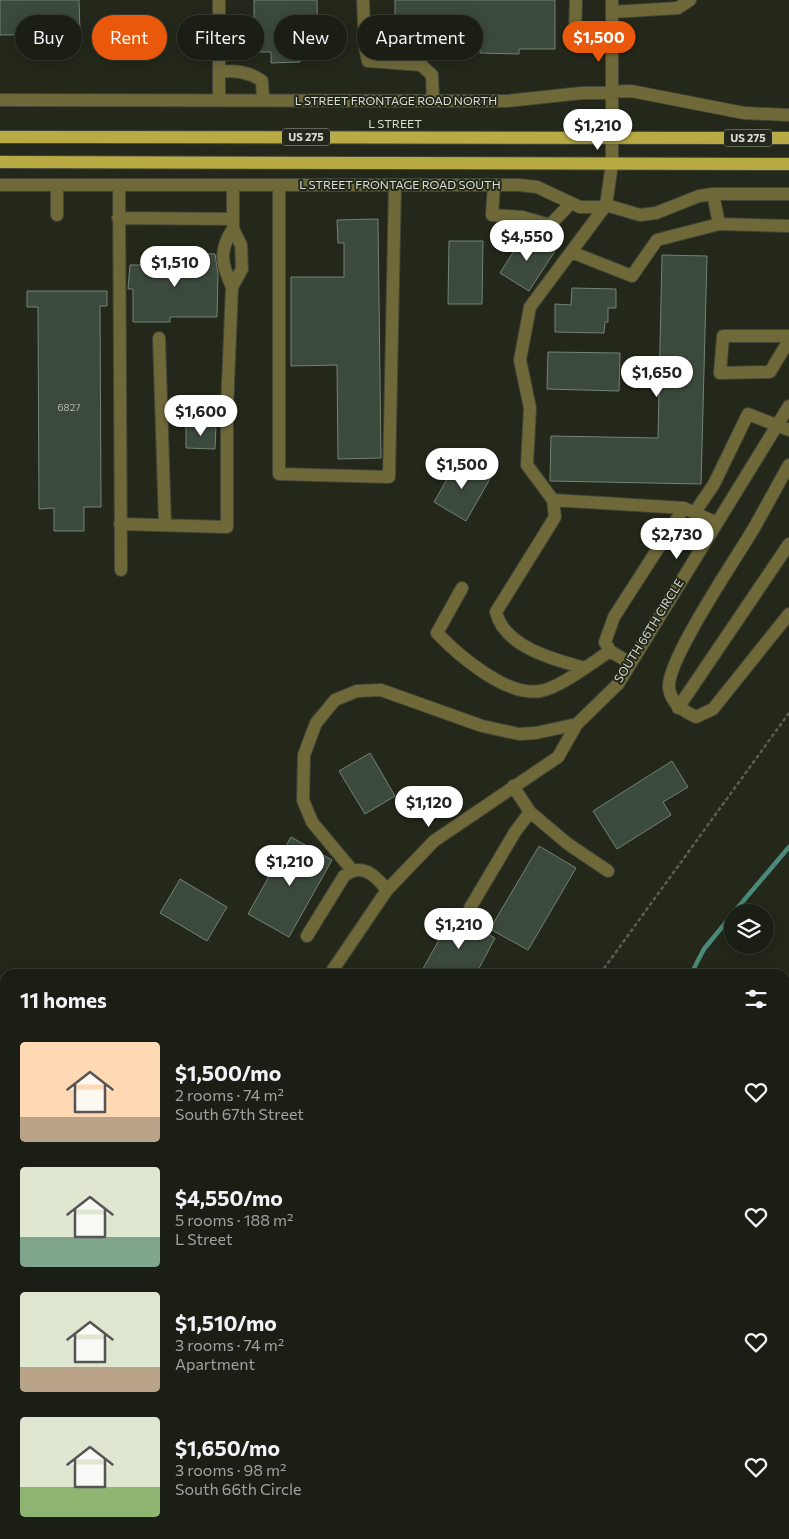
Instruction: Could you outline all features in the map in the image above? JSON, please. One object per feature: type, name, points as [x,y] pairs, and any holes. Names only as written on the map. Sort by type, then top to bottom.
[{"type":"main road","name":"L STREET","points":[[0,137],[789,138]]},
{"type":"main road","name":"US 275","points":[[0,162],[789,164]]},
{"type":"street","points":[[219,0],[219,99]]},
{"type":"street","points":[[363,0],[364,48],[368,61],[421,66],[432,75],[433,101]]},
{"type":"street","points":[[576,0],[574,32],[578,37],[612,37]]},
{"type":"street","points":[[585,668],[555,660],[525,646],[499,624],[496,612],[555,517],[553,500],[527,465],[530,408],[520,360],[530,307],[606,205],[612,164],[612,6],[678,8],[690,0]]},
{"type":"street","points":[[219,71],[245,72],[253,75],[262,81],[263,100]]},
{"type":"street","name":"L STREET FRONTAGE ROAD NORTH","points":[[0,100],[519,101],[582,93],[612,92],[644,93],[744,112],[789,115]]},
{"type":"street","name":"L STREET FRONTAGE ROAD SOUTH","points":[[0,185],[494,185],[538,187],[571,204],[586,208],[606,205],[636,215],[647,215],[698,196],[713,194],[789,194]]},
{"type":"street","points":[[56,185],[57,215]]},
{"type":"street","points":[[119,185],[121,570]]},
{"type":"street","points":[[232,287],[223,269],[224,243],[232,224],[233,185]]},
{"type":"street","points":[[279,185],[279,474],[389,477],[396,185]]},
{"type":"street","points":[[494,185],[492,215],[522,217],[550,225],[571,204]]},
{"type":"street","points":[[713,194],[718,224]]},
{"type":"street","points":[[118,218],[232,224]]},
{"type":"street","points":[[120,524],[227,527],[227,408],[232,287],[242,269],[241,245],[232,224]]},
{"type":"street","points":[[571,252],[632,276],[657,240],[718,224],[789,226]]},
{"type":"street","points":[[723,336],[789,338],[770,372],[720,373],[723,336]]},
{"type":"street","points":[[159,338],[165,525]]},
{"type":"street","name":"SOUTH 66TH CIRCLE","points":[[333,969],[387,890],[434,842],[513,786],[558,757],[577,724],[618,684],[789,406]]},
{"type":"street","points":[[161,408],[227,408]]},
{"type":"street","points":[[630,663],[610,651],[605,642],[614,618],[689,510],[714,484],[748,414],[789,430]]},
{"type":"street","points":[[789,464],[673,668],[669,688],[678,708],[696,718],[713,709],[789,614]]},
{"type":"street","points":[[553,500],[689,510],[717,523]]},
{"type":"street","points":[[678,708],[789,544]]},
{"type":"street","points":[[462,588],[437,633],[458,655],[516,691],[541,692],[585,668],[610,651]]},
{"type":"street","points":[[352,870],[312,822],[302,800],[304,755],[316,723],[335,700],[357,692],[381,690],[482,726],[519,734],[536,733],[577,724]]},
{"type":"street","points":[[513,786],[530,812],[568,844],[608,871]]},
{"type":"street","points":[[470,908],[515,832],[530,812]]},
{"type":"street","points":[[308,936],[344,876],[352,870],[362,870],[374,874],[387,890]]},
{"type":"path","points":[[604,969],[789,713]]},
{"type":"building","points":[[0,0],[79,0],[79,15],[15,15],[15,35],[0,35]]},
{"type":"building","points":[[254,0],[317,0],[317,15],[274,15],[274,60],[300,60],[300,62],[271,63],[271,52],[264,52],[264,15],[254,15]]},
{"type":"building","points":[[395,0],[555,0],[555,49],[519,49],[519,54],[483,53],[483,15],[395,15]]},
{"type":"building","points":[[378,219],[381,458],[338,459],[337,365],[291,366],[291,277],[344,277],[344,243],[338,243],[337,220]]},
{"type":"building","points":[[526,232],[555,251],[529,291],[500,273]]},
{"type":"building","points":[[449,241],[483,241],[482,304],[448,304]]},
{"type":"building","points":[[168,253],[215,254],[218,273],[217,317],[170,317],[170,322],[133,322],[133,289],[128,289],[130,265],[167,265]]},
{"type":"building","points":[[662,255],[707,256],[701,484],[550,481],[551,436],[658,438]]},
{"type":"building","points":[[572,288],[616,289],[616,308],[608,308],[608,322],[605,322],[604,333],[555,332],[555,304],[571,305]]},
{"type":"building","points":[[27,291],[107,291],[107,306],[100,306],[101,507],[84,507],[84,531],[54,531],[54,508],[39,509],[38,307],[27,307]]},
{"type":"building","points":[[548,352],[620,353],[619,391],[547,389]]},
{"type":"building","points":[[186,425],[216,425],[215,449],[186,448]]},
{"type":"building","points":[[459,458],[491,477],[466,521],[434,502]]},
{"type":"building","points":[[370,753],[395,796],[365,814],[339,771]]},
{"type":"building","points":[[672,761],[688,787],[663,802],[671,815],[617,849],[593,811]]},
{"type":"building","points":[[291,837],[332,860],[289,937],[248,914]]},
{"type":"building","points":[[539,846],[576,868],[528,950],[490,929]]},
{"type":"building","points":[[180,879],[227,907],[207,941],[160,913]]},
{"type":"building","points":[[453,915],[495,938],[479,969],[423,969]]},
{"type":"waterway","points":[[741,904],[789,847]]},
{"type":"waterway","points":[[694,969],[704,949],[724,925]]}]
